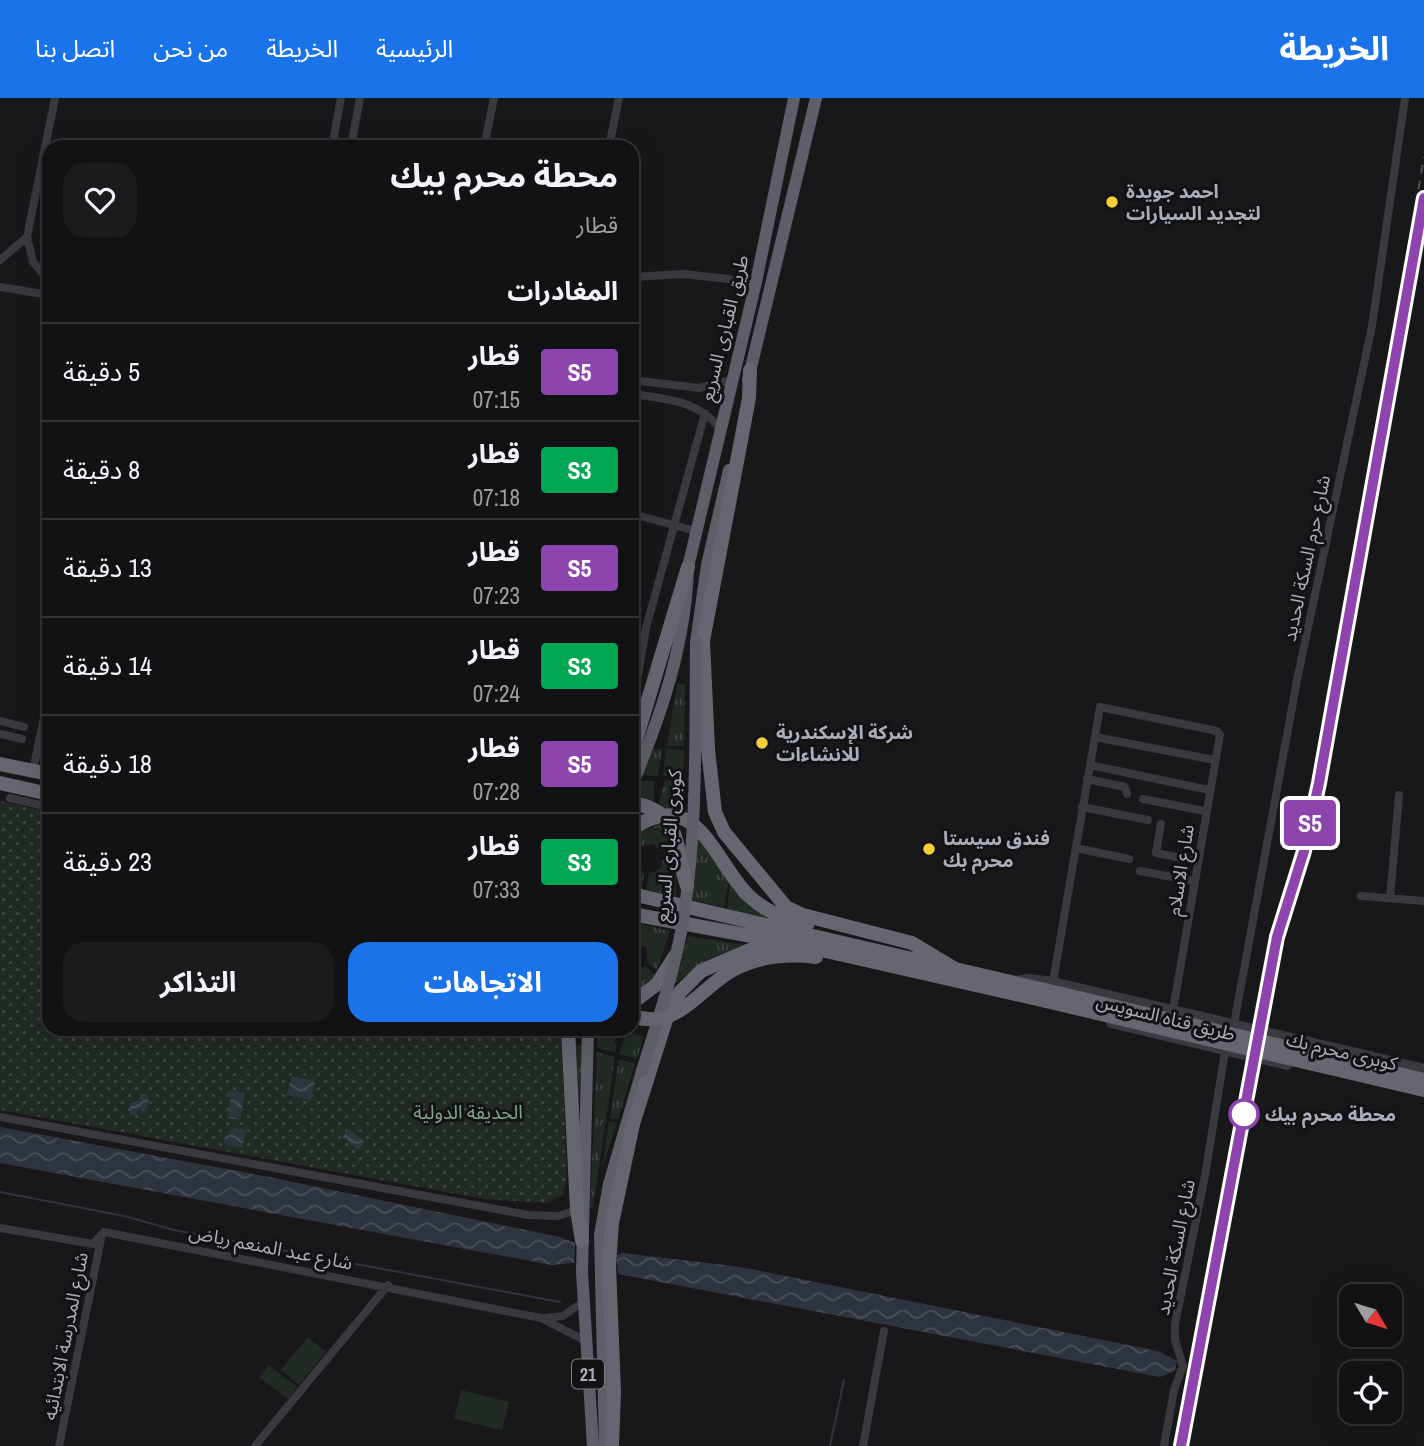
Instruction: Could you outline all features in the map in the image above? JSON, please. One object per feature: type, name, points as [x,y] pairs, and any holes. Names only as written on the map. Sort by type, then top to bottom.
[{"type":"highway","name":"طريق القبارى السريع","points":[[688,567],[756,282],[794,98]]},
{"type":"highway","name":"طريق القبارى السريع","points":[[750,370],[817,98]]},
{"type":"highway","name":"كوبرى القبارى السريع","points":[[605,1446],[599,1291],[600,1236],[610,1184],[676,955],[687,886],[699,619],[750,370]]},
{"type":"highway","points":[[750,370],[749,398],[704,630],[706,719],[715,812],[724,832],[786,907],[803,915],[901,939],[955,969]]},
{"type":"highway","name":"كوبرى القبارى السريع","points":[[639,768],[662,710],[675,656],[688,567]]},
{"type":"highway","points":[[639,730],[688,567]]},
{"type":"highway","points":[[0,764],[42,773]]},
{"type":"highway","points":[[7,789],[42,793]]},
{"type":"highway","points":[[639,805],[650,808],[671,826],[681,848],[687,886]]},
{"type":"highway","points":[[639,825],[665,817],[694,825],[709,838],[734,878],[758,903],[788,920],[934,955]]},
{"type":"highway","name":"طريق قناه السويس","points":[[639,896],[1050,992]]},
{"type":"highway","name":"طريق قناه السويس","points":[[639,915],[795,944],[983,988],[1050,992]]},
{"type":"highway","points":[[612,1446],[614,1392],[609,1273],[612,1223],[633,1124],[669,1013],[689,980],[714,963],[750,950],[795,944]]},
{"type":"highway","points":[[639,998],[657,984],[676,955]]},
{"type":"highway","points":[[639,1017],[658,1020],[676,1014],[718,980],[752,962],[777,956],[816,957],[892,975],[930,975]]},
{"type":"highway","name":"كوبرى محرم بك","points":[[1050,992],[1424,1080]]},
{"type":"highway","name":"كوبرى محرم بك","points":[[1050,992],[1424,1090]]},
{"type":"highway","points":[[568,1036],[582,1241]]},
{"type":"highway","points":[[583,1302],[582,1241],[588,1036]]},
{"type":"highway","name":"21","points":[[583,1302],[593,1446]]},
{"type":"street","points":[[49,140],[55,98]]},
{"type":"street","points":[[333,140],[341,98]]},
{"type":"street","points":[[352,140],[360,98]]},
{"type":"street","points":[[485,140],[494,98]]},
{"type":"street","points":[[610,140],[619,98]]},
{"type":"street","name":"شارع حرم السكة الحديد","points":[[1234,1024],[1298,675],[1370,338],[1405,98]]},
{"type":"street","points":[[42,175],[27,237],[33,262],[42,272]]},
{"type":"street","points":[[0,260],[27,237]]},
{"type":"street","points":[[639,277],[683,274],[756,282]]},
{"type":"street","points":[[0,287],[42,294]]},
{"type":"street","points":[[639,381],[698,388],[732,380]]},
{"type":"street","points":[[639,395],[684,403],[705,413],[720,429]]},
{"type":"street","points":[[639,666],[705,413]]},
{"type":"street","points":[[639,516],[696,531]]},
{"type":"street","name":"شارع الاسلام","points":[[1095,737],[1100,707],[1217,731],[1220,735],[1173,1010]]},
{"type":"street","points":[[0,721],[24,727]]},
{"type":"street","points":[[33,771],[42,727]]},
{"type":"street","points":[[0,734],[22,739]]},
{"type":"street","points":[[1050,992],[1095,737],[1215,760]]},
{"type":"street","points":[[38,746],[42,747]]},
{"type":"street","points":[[1090,765],[1209,790]]},
{"type":"street","points":[[1087,779],[1125,787],[1127,794]]},
{"type":"street","points":[[7,789],[42,804]]},
{"type":"street","points":[[1390,898],[1399,795]]},
{"type":"street","points":[[1143,799],[1205,811]]},
{"type":"street","points":[[1083,807],[1148,820]]},
{"type":"street","points":[[1161,824],[1156,853],[1197,861]]},
{"type":"street","points":[[1076,848],[1129,859]]},
{"type":"street","points":[[1140,871],[1194,881]]},
{"type":"street","points":[[1361,896],[1424,901]]},
{"type":"street","name":"طريق قناه السويس","points":[[983,988],[1005,999],[1424,1096]]},
{"type":"street","name":"طريق قناه السويس","points":[[1050,992],[1173,1010],[1424,1069]]},
{"type":"street","name":"شارع السكة الحديد","points":[[1164,1446],[1174,1390],[1184,1366],[1175,1340],[1175,1324],[1205,1176],[1225,1051]]},
{"type":"street","points":[[0,1117],[528,1215],[558,1216],[578,1210]]},
{"type":"street","name":"شارع عبد المنعم رياض","points":[[0,1228],[93,1244],[102,1233],[388,1285],[541,1318],[586,1341]]},
{"type":"street","name":"شارع المدرسة الابتدائيه","points":[[59,1446],[102,1233]]},
{"type":"street","points":[[255,1446],[388,1285]]},
{"type":"street","name":"شارع عبد المنعم رياض","points":[[541,1318],[563,1316],[583,1302]]},
{"type":"street","points":[[863,1446],[884,1331]]},
{"type":"green space","points":[[677,684],[685,684],[684,746],[667,746]]},
{"type":"green space","points":[[650,749],[662,749],[658,776],[640,775]]},
{"type":"green space","points":[[666,749],[684,750],[683,776],[663,776]]},
{"type":"green space","points":[[665,780],[683,781],[683,815],[658,806]]},
{"type":"green space","points":[[639,781],[654,781],[654,803],[639,798]]},
{"type":"green space","name":"الحديقة الدولية","points":[[0,801],[42,810],[42,1036],[561,1036],[567,1181],[562,1195],[547,1203],[484,1199],[0,1110]]},
{"type":"green space","points":[[663,823],[674,846],[662,851],[653,844],[639,847],[639,832]]},
{"type":"green space","points":[[699,836],[729,881],[724,907],[691,900],[694,839]]},
{"type":"green space","points":[[675,851],[676,896],[646,890],[649,874],[660,869],[664,855]]},
{"type":"green space","points":[[639,868],[644,873],[642,889],[639,888]]},
{"type":"green space","points":[[730,883],[774,919],[773,922],[727,909]]},
{"type":"green space","points":[[641,924],[670,931],[657,970],[648,963],[646,947],[639,943]]},
{"type":"green space","points":[[688,936],[745,945],[709,959],[675,983]]},
{"type":"green space","points":[[646,966],[655,975],[639,990],[639,968]]},
{"type":"green space","points":[[598,1036],[616,1036],[615,1052],[597,1048]]},
{"type":"green space","points":[[625,1036],[644,1036],[637,1059],[619,1054]]},
{"type":"green space","points":[[576,1045],[582,1045],[579,1106]]},
{"type":"green space","points":[[597,1052],[615,1057],[593,1207],[590,1208]]},
{"type":"green space","points":[[619,1059],[635,1064],[618,1119],[610,1118]]},
{"type":"green space","points":[[609,1121],[617,1123],[602,1169]]},
{"type":"green space","points":[[308,1337],[326,1352],[299,1385],[281,1370]]},
{"type":"green space","points":[[269,1365],[297,1387],[288,1399],[259,1377]]},
{"type":"green space","points":[[461,1390],[509,1402],[502,1430],[454,1419]]},
{"type":"water","points":[[291,1076],[315,1081],[311,1100],[287,1095]]},
{"type":"water","points":[[228,1090],[245,1093],[240,1120],[227,1118],[231,1097],[227,1096]]},
{"type":"water","points":[[140,1094],[149,1096],[147,1110],[139,1109],[135,1115],[130,1114],[130,1103],[138,1102]]},
{"type":"water","points":[[0,1127],[269,1177],[560,1237],[575,1243],[574,1263],[552,1265],[0,1163]]},
{"type":"water","points":[[232,1127],[246,1130],[242,1148],[224,1144],[225,1136],[229,1135]]},
{"type":"water","points":[[349,1129],[365,1142],[358,1150],[342,1137]]},
{"type":"water","points":[[623,1253],[741,1267],[1158,1351],[1177,1361],[1175,1371],[1160,1377],[618,1274],[616,1255]]},
{"type":"waterway","points":[[0,1192],[124,1216],[174,1230],[560,1302]]},
{"type":"waterway","points":[[830,1446],[844,1380]]},
{"type":"railway","points":[[1179,1446],[1274,926],[1310,810],[1424,157]]},
{"type":"train","name":"S5","points":[[1181,1446],[1277,937],[1284,906],[1304,851],[1319,783],[1424,198]]},
{"type":"place","name":"احمد جويدة لتجديد السيارات","points":[[1112,202]]},
{"type":"place","name":"شركة الإسكندرية للانشاءات","points":[[762,743]]},
{"type":"place","name":"فندق سيستا محرم بك","points":[[929,849]]},
{"type":"place","name":"محطة محرم بيك","points":[[1244,1114]]}]
